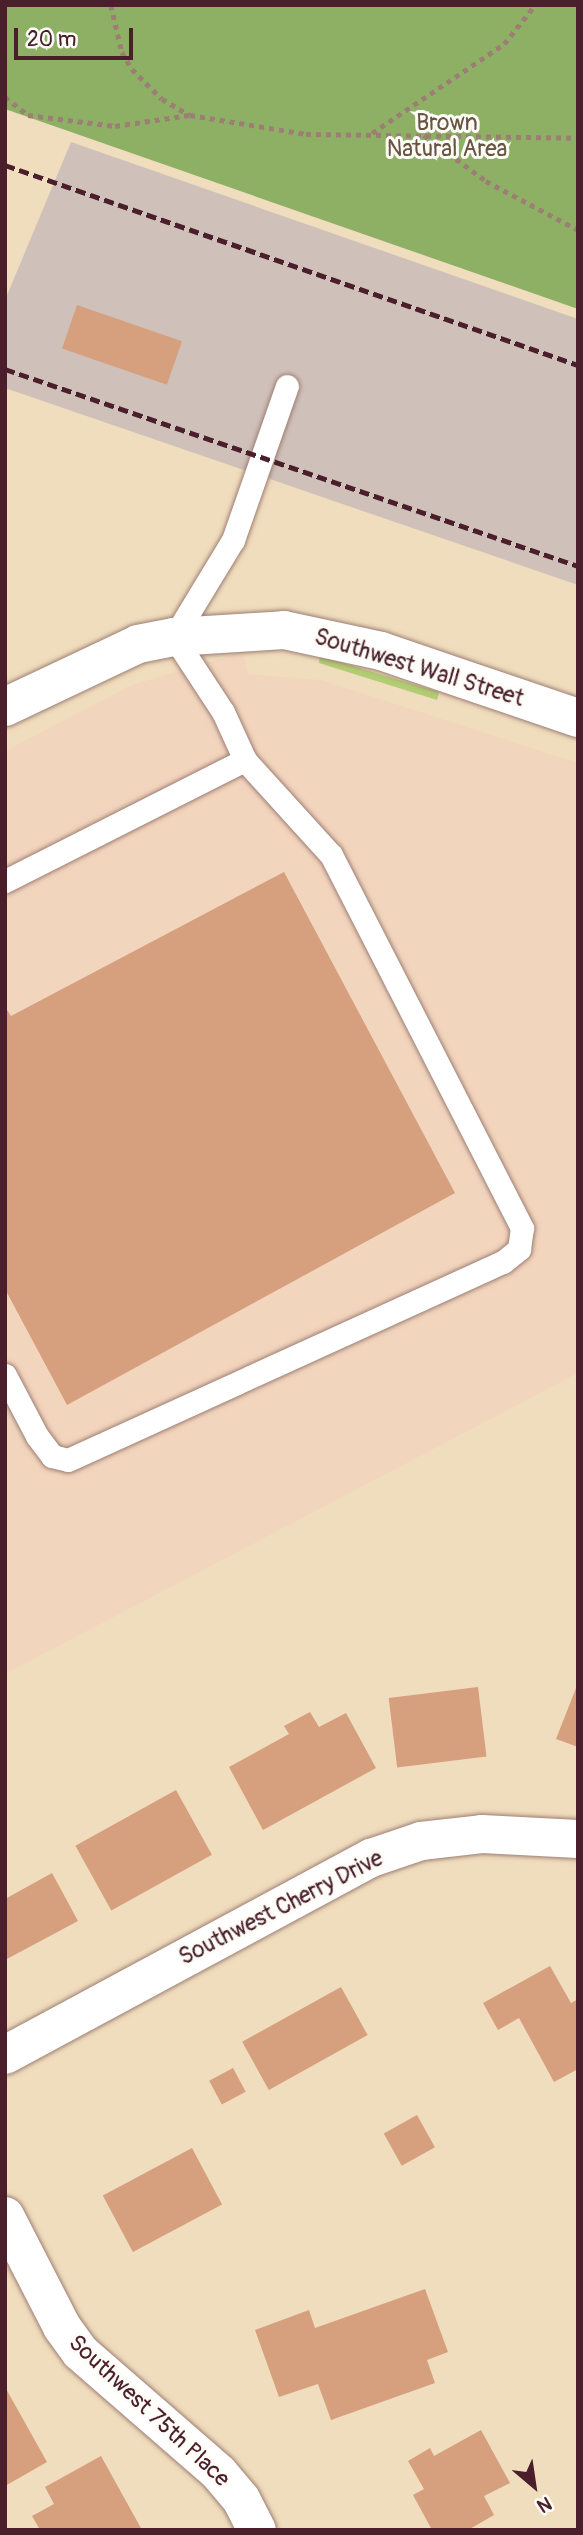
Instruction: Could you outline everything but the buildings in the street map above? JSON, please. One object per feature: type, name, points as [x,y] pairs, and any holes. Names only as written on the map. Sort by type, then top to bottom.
[{"type":"street","name":"Southwest Wall Street","points":[[5,707],[138,644],[174,637],[284,629],[326,636],[578,718]]},
{"type":"street","name":"Southwest Cherry Drive","points":[[5,2055],[372,1858],[421,1841],[482,1834],[578,1839]]},
{"type":"street","name":"Southwest 75th Place","points":[[5,2216],[62,2327],[80,2352],[219,2473],[241,2498],[257,2530]]},
{"type":"lane","points":[[5,1375],[37,1436],[52,1456],[68,1460],[503,1262],[519,1249],[522,1228],[331,855],[245,760],[223,712],[174,637],[233,540],[286,386]]},
{"type":"lane","points":[[5,881],[245,760]]},
{"type":"path","points":[[111,5],[122,52],[132,69],[162,99],[190,115]]},
{"type":"path","points":[[370,134],[503,44],[535,5]]},
{"type":"path","points":[[5,97],[28,115],[115,126],[190,115],[306,134],[578,138]]},
{"type":"path","points":[[424,135],[486,181],[578,230]]},
{"type":"shaded area","points":[[71,142],[578,319],[578,585],[5,388],[5,300]]},
{"type":"shaded area","points":[[243,652],[248,674],[321,680],[578,763],[578,1373],[5,1674],[5,751],[132,685]]},
{"type":"green space","name":"Brown Natural Area","points":[[5,5],[578,5],[578,309],[5,109]]},
{"type":"green space","points":[[320,656],[439,692],[437,700],[319,663]]},
{"type":"railway","points":[[5,165],[578,365]]},
{"type":"railway","points":[[5,369],[578,566]]}]
